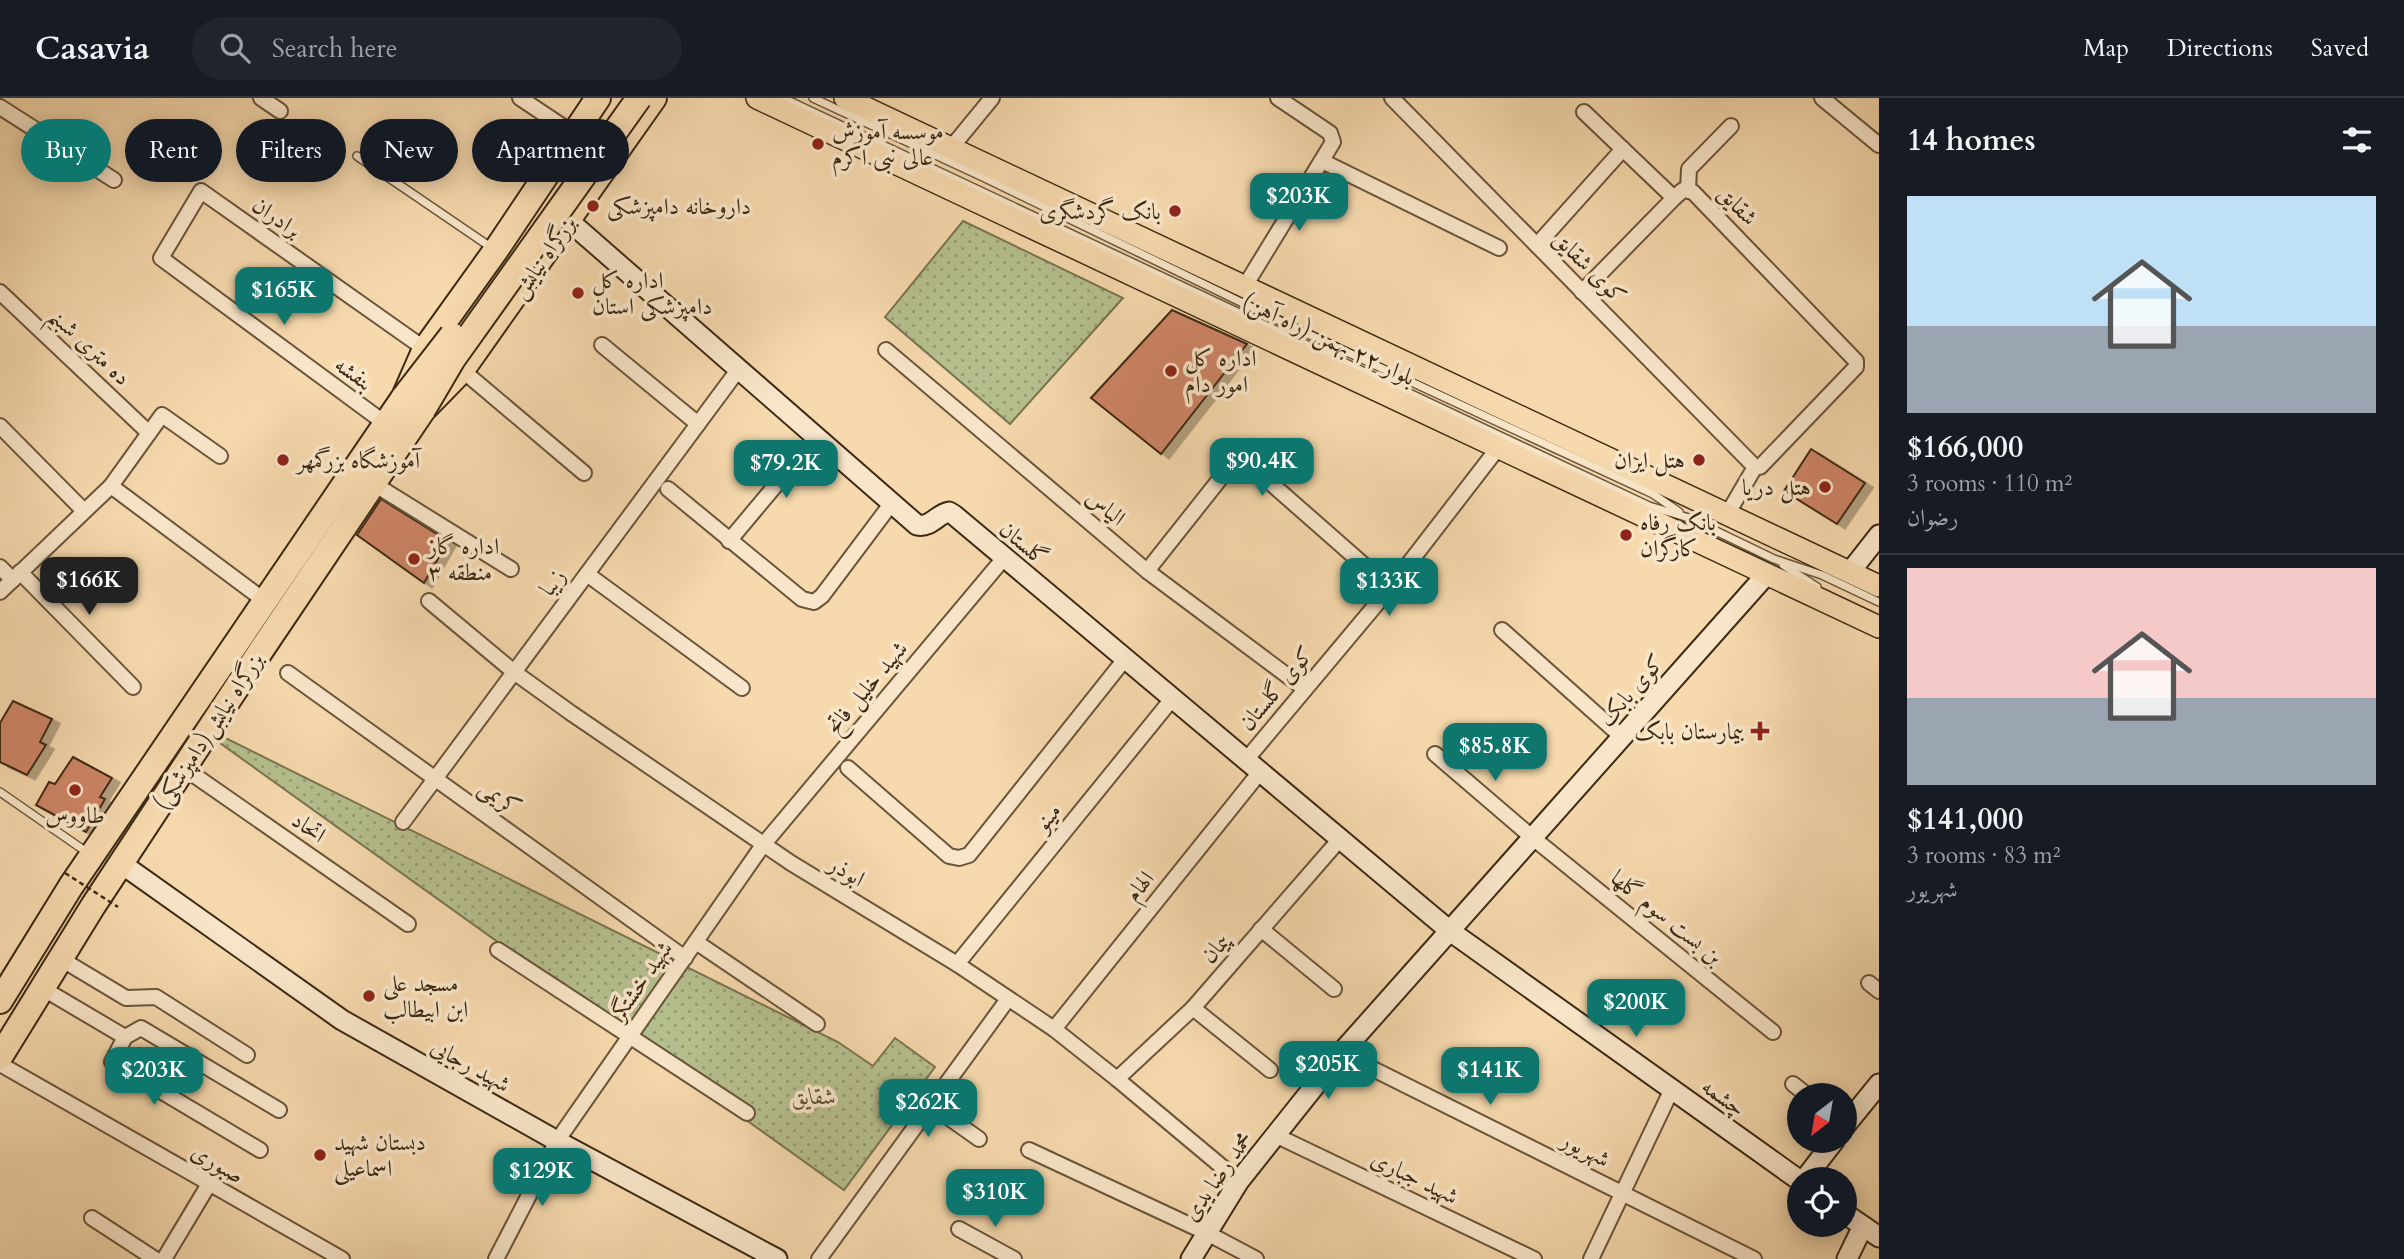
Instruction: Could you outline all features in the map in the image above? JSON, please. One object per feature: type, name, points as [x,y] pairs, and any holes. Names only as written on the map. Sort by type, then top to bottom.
[{"type":"highway","name":"بزرگراه نیایش","points":[[584,119],[598,98]]},
{"type":"highway","points":[[414,404],[441,351],[621,98]]},
{"type":"highway","points":[[414,404],[453,359],[639,98]]},
{"type":"highway","name":"بزرگراه نیایش","points":[[629,134],[654,98]]},
{"type":"highway","name":"بزرگراه نیایش","points":[[414,404],[425,349],[542,182]]},
{"type":"highway","name":"بزرگراه نیایش","points":[[414,404],[462,370],[596,182]]},
{"type":"highway","name":"بزرگراه نیایش(دامپزشکی)","points":[[0,1001],[92,855],[386,424],[414,404]]},
{"type":"highway","name":"بزرگراه نیایش(دامپزشکی)","points":[[0,1057],[121,864],[374,484],[414,404]]},
{"type":"main road","name":"بلوار ۲۲ بهمن (راه آهن)","points":[[757,98],[1498,448],[1770,567],[1879,628]]},
{"type":"main road","name":"بلوار ۲۲ بهمن (راه آهن)","points":[[845,98],[1879,586]]},
{"type":"street","points":[[261,98],[280,111]]},
{"type":"street","points":[[520,98],[552,119]]},
{"type":"street","points":[[951,148],[992,98]]},
{"type":"street","points":[[1245,286],[1333,142],[1332,137],[1278,98]]},
{"type":"street","name":"کوی شقایق","points":[[1392,98],[1755,467]]},
{"type":"street","points":[[1822,98],[1879,145]]},
{"type":"street","points":[[0,107],[114,180]]},
{"type":"street","points":[[1584,112],[1674,198]]},
{"type":"street","points":[[1688,189],[1689,169],[1731,126]]},
{"type":"street","points":[[1537,245],[1623,149]]},
{"type":"street","points":[[1322,161],[1499,248]]},
{"type":"street","name":"شقایق","points":[[1583,292],[1674,198],[1688,189],[1693,192],[1856,361],[1856,367],[1760,467],[1755,467]]},
{"type":"street","name":"برادران","points":[[161,258],[201,191],[425,349]]},
{"type":"street","name":"گلستان","points":[[569,220],[917,525],[923,526],[950,512],[1450,931]]},
{"type":"street","name":"بنفشه","points":[[161,258],[386,424]]},
{"type":"street","name":"ده متری شبنم","points":[[0,292],[149,433]]},
{"type":"street","points":[[602,345],[698,424]]},
{"type":"street","name":"الیاس","points":[[886,350],[1147,571],[1305,689]]},
{"type":"street","points":[[462,370],[584,473]]},
{"type":"street","name":"زیبا","points":[[403,822],[738,370]]},
{"type":"street","points":[[0,592],[111,486],[162,415],[220,456]]},
{"type":"street","points":[[0,426],[84,511]]},
{"type":"street","points":[[729,541],[816,437]]},
{"type":"street","name":"کوی گلستان","points":[[1253,766],[1305,689],[1390,588],[1498,448]]},
{"type":"street","points":[[1147,571],[1231,466],[1249,464],[1390,588]]},
{"type":"street","points":[[1728,513],[1755,467]]},
{"type":"street","points":[[374,484],[511,569]]},
{"type":"street","points":[[111,486],[265,601]]},
{"type":"street","points":[[668,489],[802,599],[814,602],[822,596],[891,504]]},
{"type":"street","points":[[1850,572],[1879,536]]},
{"type":"street","name":"شهید خلیل فاتح","points":[[763,845],[1004,558]]},
{"type":"street","points":[[0,567],[17,576],[133,687]]},
{"type":"street","name":"کوی بابک","points":[[1450,931],[1770,567]]},
{"type":"street","points":[[587,574],[742,688]]},
{"type":"street","name":"ابوذر","points":[[429,601],[514,672],[763,845],[957,964],[1054,1029],[1239,1181]]},
{"type":"street","points":[[1502,630],[1622,737]]},
{"type":"street","points":[[848,768],[949,856],[969,856],[1125,659]]},
{"type":"street","name":"کریمی","points":[[288,673],[685,958]]},
{"type":"street","name":"مینو","points":[[957,964],[1172,699]]},
{"type":"street","name":"بن بست سوم گلها","points":[[1435,754],[1533,838],[1773,1032]]},
{"type":"street","name":"الهام","points":[[1054,1029],[1253,766]]},
{"type":"street","name":"اتحاد","points":[[184,768],[408,924]]},
{"type":"street","name":"پیمان","points":[[1117,1079],[1193,1008],[1339,839]]},
{"type":"street","name":"شهید خشتگر","points":[[496,1259],[557,1141],[763,845]]},
{"type":"street","name":"شهید رجایی","points":[[121,864],[342,1020],[557,1141],[777,1259]]},
{"type":"street","points":[[1261,929],[1334,989]]},
{"type":"street","name":"محمد رضا یدی","points":[[1191,1259],[1239,1181],[1341,1052],[1450,931]]},
{"type":"street","name":"چشمه","points":[[1450,931],[1787,1170]]},
{"type":"street","points":[[696,942],[817,1024]]},
{"type":"street","points":[[498,950],[747,1113]]},
{"type":"street","points":[[61,959],[126,998],[156,998],[247,1055]]},
{"type":"street","points":[[42,988],[125,1037]]},
{"type":"street","points":[[819,1259],[1008,999]]},
{"type":"street","points":[[1193,1008],[1270,1070]]},
{"type":"street","points":[[260,1150],[112,1062],[125,1037],[141,1028],[279,1110]]},
{"type":"street","name":"شهریور","points":[[1341,1052],[1754,1259]]},
{"type":"street","name":"صبوری","points":[[0,1064],[341,1259]]},
{"type":"street","points":[[1857,1111],[1879,1084]]},
{"type":"street","points":[[1591,1259],[1672,1089]]},
{"type":"street","points":[[931,1105],[979,1139]]},
{"type":"street","name":"شهید جباری","points":[[1276,1135],[1534,1259]]},
{"type":"street","points":[[1029,1150],[1207,1233],[1256,1259]]},
{"type":"street","points":[[1812,1167],[1824,1153]]},
{"type":"street","points":[[164,1259],[209,1184]]},
{"type":"street","points":[[92,1218],[155,1259]]},
{"type":"street","points":[[959,1229],[1014,1259]]},
{"type":"street","points":[[1847,1259],[1871,1232]]},
{"type":"lane","points":[[783,98],[1649,506],[1689,518]]},
{"type":"lane","points":[[813,98],[1653,495],[1770,567],[1829,593]]},
{"type":"lane","points":[[357,156],[496,250]]},
{"type":"lane","points":[[1770,567],[1822,575],[1879,602]]},
{"type":"lane","points":[[0,792],[92,855]]},
{"type":"path","points":[[65,873],[118,906]]},
{"type":"green space","points":[[963,221],[1123,298],[1010,424],[885,317]]},
{"type":"green space","name":"شقایق","points":[[185,718],[838,1042],[873,1066],[895,1038],[935,1067],[844,1190]]},
{"type":"building","name":"اداره کل امور دام","points":[[1172,310],[1247,344],[1161,454],[1091,398]]},
{"type":"building","name":"هتل دریا","points":[[1811,449],[1865,483],[1837,524],[1784,491]]},
{"type":"building","name":"اداره گاز منطقه ۳","points":[[381,499],[448,541],[424,583],[357,535]]},
{"type":"building","name":"طاووس","points":[[13,701],[52,719],[40,742],[46,745],[27,775],[0,762],[0,723]]},
{"type":"building","name":"طاووس","points":[[73,757],[112,778],[100,797],[105,799],[86,832],[36,805],[49,782],[55,784]]},
{"type":"place","name":"موسسه آموزش عالی نبی اکرم","points":[[818,144]]},
{"type":"place","name":"داروخانه دامپزشکی","points":[[593,206]]},
{"type":"place","name":"بانک گردشگری","points":[[1175,211]]},
{"type":"place","name":"اداره کل دامپزشکی استان","points":[[578,293]]},
{"type":"place","name":"اداره کل امور دام","points":[[1171,371]]},
{"type":"place","name":"آموزشگاه بزرگمهر","points":[[283,460]]},
{"type":"place","name":"هتل ایران","points":[[1699,460]]},
{"type":"place","name":"هتل دریا","points":[[1825,487]]},
{"type":"place","name":"بانک رفاه کارگران","points":[[1626,535]]},
{"type":"place","name":"اداره گاز منطقه ۳","points":[[414,559]]},
{"type":"place","name":"بیمارستان بابک","points":[[1760,731]]},
{"type":"place","name":"طاووس","points":[[75,790]]},
{"type":"place","name":"مسجد علی ابن ابیطالب","points":[[369,996]]},
{"type":"place","name":"دبستان شهید اسماعیلی","points":[[320,1155]]}]
